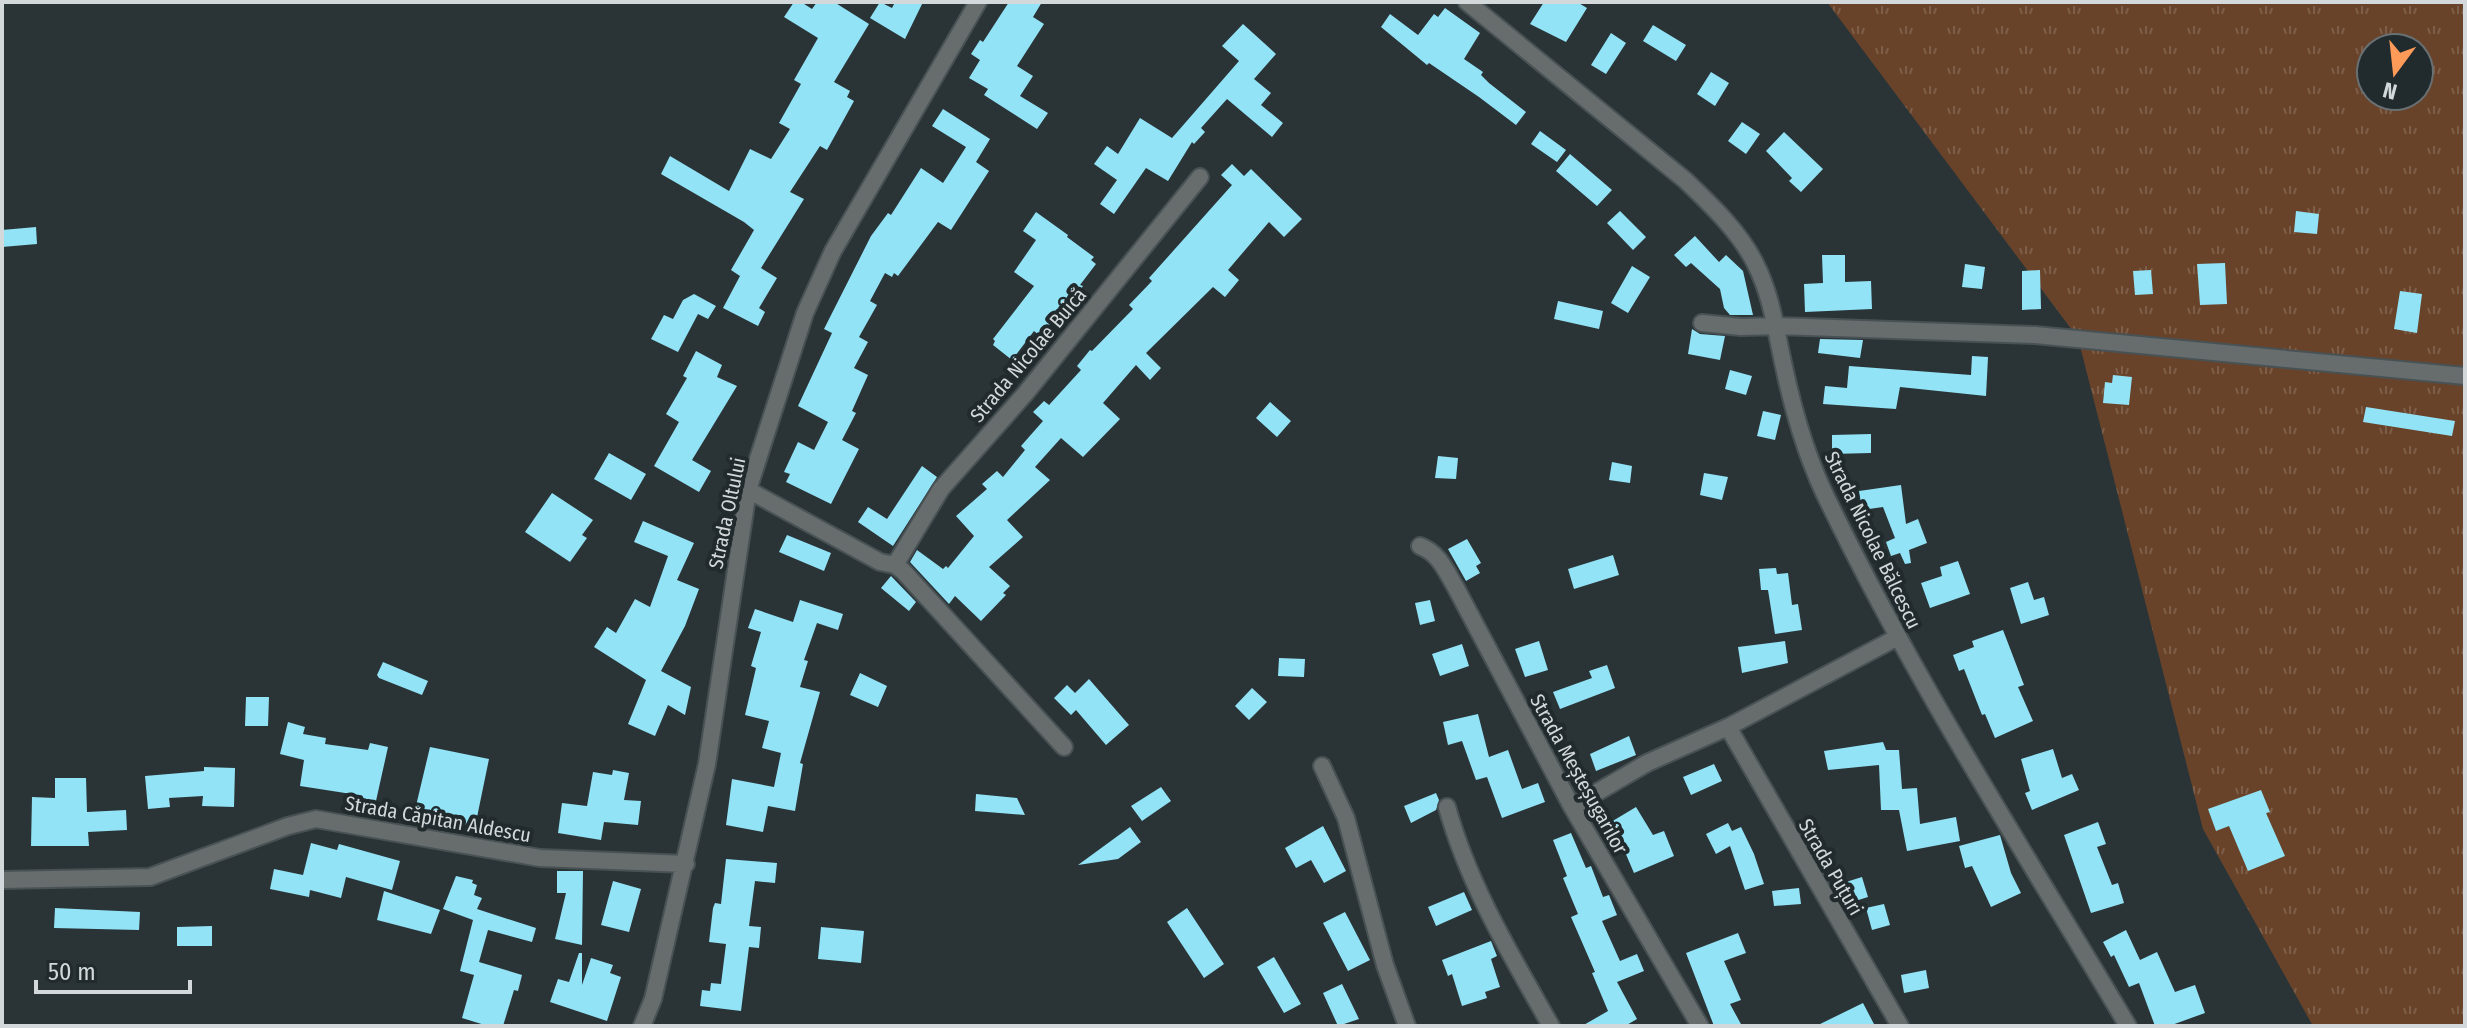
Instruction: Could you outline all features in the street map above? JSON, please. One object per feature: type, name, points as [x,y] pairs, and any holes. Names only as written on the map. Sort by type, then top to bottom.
[{"type":"street","name":"Strada Oltului","points":[[642,1026],[653,999],[707,764],[748,490],[817,283],[978,2]]},
{"type":"street","name":"Strada Nicolae Bălcescu","points":[[1467,2],[1622,127],[1713,208],[1755,262],[1777,326],[1788,386],[1828,502],[1896,638],[2128,1026]]},
{"type":"street","name":"Strada Nicolae Buică","points":[[895,565],[941,489],[1025,394],[1200,177]]},
{"type":"street","points":[[1702,323],[1741,327],[2035,335],[2465,376]]},
{"type":"street","points":[[748,490],[880,562],[895,565],[1064,747]]},
{"type":"street","name":"Strada Meșteșugarilor","points":[[1420,546],[1438,558],[1456,588],[1572,807],[1700,1026]]},
{"type":"street","points":[[1572,807],[1647,763],[1728,727],[1896,638]]},
{"type":"street","name":"Strada Puțuri","points":[[1728,727],[1900,1026]]},
{"type":"street","points":[[1322,766],[1346,818],[1385,965],[1407,1026]]},
{"type":"street","points":[[1447,807],[1456,839],[1487,913],[1551,1026]]},
{"type":"street","name":"Strada Căpitan Aldescu","points":[[2,880],[150,877],[288,826],[316,819],[540,858],[686,864]]},
{"type":"green space","points":[[1827,2],[2465,2],[2465,1026],[2313,1026],[2203,829],[2078,338]]},
{"type":"building","points":[[794,2],[801,2],[812,9],[817,2],[834,2],[869,24],[834,82],[850,91],[847,97],[854,101],[827,150],[820,146],[790,192],[804,199],[761,268],[777,278],[759,308],[765,312],[758,326],[723,308],[740,276],[731,270],[754,230],[661,174],[670,156],[729,191],[750,149],[771,159],[790,129],[779,123],[801,84],[794,80],[818,38],[784,17]]},
{"type":"building","points":[[880,2],[892,8],[895,2],[923,2],[905,39],[870,18]]},
{"type":"building","points":[[1009,2],[1042,2],[1033,17],[1044,24],[1017,66],[1033,76],[1020,96],[1048,113],[1037,129],[984,95],[988,89],[969,78],[980,60],[971,54],[980,40],[983,42]]},
{"type":"building","points":[[1544,2],[1577,2],[1587,8],[1566,42],[1530,24]]},
{"type":"building","points":[[1445,8],[1480,33],[1464,59],[1483,72],[1481,75],[1489,83],[1526,112],[1516,125],[1429,63],[1427,65],[1381,27],[1390,14],[1418,35],[1434,14],[1438,17]]},
{"type":"building","points":[[1243,24],[1276,54],[1254,79],[1271,93],[1261,105],[1283,123],[1272,137],[1227,99],[1201,128],[1205,132],[1194,144],[1192,142],[1168,181],[1146,168],[1114,214],[1100,204],[1117,180],[1094,164],[1107,146],[1118,154],[1140,118],[1172,138],[1239,61],[1222,46]]},
{"type":"building","points":[[1653,25],[1686,45],[1676,61],[1643,41]]},
{"type":"building","points":[[1611,33],[1626,43],[1606,74],[1591,65]]},
{"type":"building","points":[[1711,72],[1729,83],[1715,106],[1697,94]]},
{"type":"building","points":[[943,109],[990,139],[976,162],[989,171],[951,230],[938,222],[898,276],[885,273],[870,301],[877,305],[859,337],[868,342],[854,368],[868,375],[852,411],[856,413],[842,440],[859,449],[831,504],[786,482],[790,474],[784,472],[798,442],[814,450],[828,422],[798,406],[832,333],[824,329],[871,236],[888,213],[891,215],[921,168],[943,183],[966,147],[932,126]]},
{"type":"building","points":[[1742,122],[1760,134],[1746,154],[1728,141]]},
{"type":"building","points":[[1540,131],[1566,150],[1557,162],[1531,144]]},
{"type":"building","points":[[1784,132],[1823,169],[1801,192],[1766,151]]},
{"type":"building","points":[[1570,154],[1612,190],[1597,206],[1556,171]]},
{"type":"building","points":[[1232,164],[1244,176],[1251,169],[1302,219],[1284,237],[1269,222],[1228,270],[1239,280],[1225,297],[1213,287],[1146,353],[1161,368],[1150,380],[1136,365],[1103,403],[1120,419],[1083,457],[1061,438],[1035,467],[1050,480],[1007,520],[1023,537],[989,567],[1010,586],[1003,593],[1006,595],[981,621],[955,596],[949,604],[910,562],[917,550],[943,569],[948,568],[974,536],[956,516],[987,489],[982,484],[997,471],[1003,477],[1025,450],[1021,446],[1043,421],[1033,412],[1044,401],[1049,405],[1081,370],[1077,366],[1090,350],[1133,309],[1129,305],[1152,281],[1149,278],[1232,185],[1221,175]]},
{"type":"building","points":[[1620,211],[1646,237],[1633,250],[1607,223]]},
{"type":"building","points":[[2296,211],[2319,214],[2317,234],[2294,232]]},
{"type":"building","points":[[1036,212],[1094,257],[1091,260],[1096,264],[1068,308],[1065,306],[1040,336],[1034,331],[1012,360],[993,345],[993,339],[1034,286],[1014,272],[1036,240],[1023,231]]},
{"type":"building","points":[[36,227],[37,244],[2,247],[2,230]]},
{"type":"building","points":[[1695,236],[1719,262],[1726,255],[1743,271],[1753,315],[1730,315],[1724,308],[1720,289],[1691,263],[1686,267],[1674,255]]},
{"type":"building","points":[[1822,255],[1845,255],[1845,282],[1871,281],[1872,309],[1805,312],[1804,284],[1823,283]]},
{"type":"building","points":[[2225,263],[2227,304],[2200,305],[2197,264]]},
{"type":"building","points":[[1965,264],[1985,267],[1982,289],[1962,287]]},
{"type":"building","points":[[1632,266],[1650,277],[1628,313],[1611,303]]},
{"type":"building","points":[[2040,270],[2041,309],[2022,310],[2022,271]]},
{"type":"building","points":[[2151,270],[2153,294],[2135,295],[2133,271]]},
{"type":"building","points":[[2400,291],[2422,294],[2417,333],[2394,329]]},
{"type":"building","points":[[694,294],[716,306],[708,319],[698,314],[678,352],[651,339],[664,315],[673,319],[683,300]]},
{"type":"building","points":[[1558,301],[1603,311],[1599,329],[1554,319]]},
{"type":"building","points":[[1692,329],[1700,334],[1725,336],[1720,360],[1688,354]]},
{"type":"building","points":[[1820,339],[1863,340],[1860,358],[1818,353]]},
{"type":"building","points":[[696,351],[722,365],[717,377],[737,386],[692,460],[711,471],[699,492],[654,466],[679,422],[666,414],[687,378],[683,376]]},
{"type":"building","points":[[1972,356],[1988,357],[1986,396],[1900,387],[1896,409],[1823,404],[1825,386],[1847,388],[1849,366],[1971,375]]},
{"type":"building","points":[[1730,370],[1752,376],[1746,395],[1725,389]]},
{"type":"building","points":[[2113,375],[2132,377],[2129,405],[2103,403],[2105,382],[2112,383]]},
{"type":"building","points":[[1270,402],[1291,421],[1277,437],[1256,418]]},
{"type":"building","points":[[2366,407],[2455,421],[2452,436],[2363,422]]},
{"type":"building","points":[[1763,411],[1781,415],[1775,440],[1757,436]]},
{"type":"building","points":[[1871,434],[1871,453],[1832,454],[1832,435]]},
{"type":"building","points":[[609,453],[646,474],[631,500],[594,479]]},
{"type":"building","points":[[1438,456],[1458,458],[1456,479],[1435,478]]},
{"type":"building","points":[[1612,462],[1632,466],[1630,483],[1609,480]]},
{"type":"building","points":[[922,466],[937,477],[893,546],[858,522],[868,507],[887,519]]},
{"type":"building","points":[[1704,473],[1728,477],[1722,500],[1700,495]]},
{"type":"building","points":[[1901,485],[1906,524],[1918,519],[1927,543],[1909,550],[1911,563],[1905,564],[1900,553],[1891,556],[1886,542],[1895,538],[1883,507],[1862,510],[1859,491]]},
{"type":"building","points":[[552,493],[593,520],[582,535],[587,538],[570,562],[525,532]]},
{"type":"building","points":[[643,521],[694,543],[677,580],[699,589],[685,626],[661,671],[691,687],[685,715],[668,705],[655,736],[628,724],[646,680],[594,647],[607,627],[616,633],[635,599],[650,607],[668,556],[634,542]]},
{"type":"building","points":[[787,535],[831,553],[824,571],[779,552]]},
{"type":"building","points":[[1467,539],[1481,563],[1476,566],[1480,573],[1466,581],[1448,549]]},
{"type":"building","points":[[1613,555],[1619,575],[1574,589],[1568,569]]},
{"type":"building","points":[[1958,561],[1970,594],[1930,608],[1921,583],[1942,576],[1940,567]]},
{"type":"building","points":[[1776,568],[1777,574],[1788,573],[1792,605],[1798,604],[1802,630],[1775,634],[1768,590],[1761,590],[1759,569]]},
{"type":"building","points":[[891,576],[916,602],[909,611],[881,588]]},
{"type":"building","points":[[2028,582],[2034,600],[2044,597],[2049,615],[2021,624],[2010,588]]},
{"type":"building","points":[[800,600],[843,614],[838,630],[817,623],[804,660],[808,661],[800,687],[820,692],[800,763],[803,764],[795,811],[768,806],[763,832],[726,825],[732,779],[774,787],[781,753],[762,748],[769,721],[745,715],[756,668],[751,666],[761,632],[748,628],[755,609],[793,622]]},
{"type":"building","points":[[1430,600],[1435,621],[1420,625],[1415,603]]},
{"type":"building","points":[[2003,630],[2024,685],[2018,687],[2033,721],[1995,738],[1985,714],[1982,715],[1964,669],[1959,671],[1953,655],[1974,647],[1972,641]]},
{"type":"building","points":[[1539,641],[1548,670],[1525,677],[1515,649]]},
{"type":"building","points":[[1785,641],[1788,663],[1742,673],[1738,647]]},
{"type":"building","points":[[1462,644],[1469,666],[1440,676],[1432,654]]},
{"type":"building","points":[[1279,658],[1305,659],[1304,677],[1278,676]]},
{"type":"building","points":[[383,662],[428,681],[422,695],[379,678],[377,675]]},
{"type":"building","points":[[1607,665],[1615,688],[1560,709],[1553,692],[1592,678],[1589,671]]},
{"type":"building","points":[[860,673],[887,686],[878,707],[850,695]]},
{"type":"building","points":[[1089,679],[1129,725],[1106,745],[1076,710],[1071,715],[1054,698],[1067,685],[1075,693]]},
{"type":"building","points":[[1252,688],[1267,702],[1249,720],[1235,706]]},
{"type":"building","points":[[246,697],[269,697],[268,726],[245,726]]},
{"type":"building","points":[[1478,714],[1489,757],[1508,750],[1522,789],[1538,783],[1545,802],[1502,818],[1487,777],[1476,780],[1462,741],[1448,745],[1443,722]]},
{"type":"building","points":[[288,722],[305,727],[303,734],[326,738],[325,744],[368,750],[370,743],[388,747],[376,801],[358,795],[300,786],[304,760],[280,754]]},
{"type":"building","points":[[1629,736],[1636,755],[1596,771],[1590,754]]},
{"type":"building","points":[[1883,742],[1886,750],[1899,750],[1902,789],[1917,788],[1920,824],[1956,817],[1960,841],[1907,851],[1899,810],[1881,810],[1879,765],[1828,770],[1824,751]]},
{"type":"building","points":[[430,747],[489,759],[475,827],[415,810]]},
{"type":"building","points":[[2053,749],[2062,778],[2072,774],[2079,790],[2032,810],[2025,793],[2030,791],[2021,759]]},
{"type":"building","points":[[1714,764],[1722,781],[1691,795],[1683,777]]},
{"type":"building","points":[[204,767],[235,768],[234,807],[202,806],[203,796],[169,798],[170,807],[148,809],[145,776],[204,771]]},
{"type":"building","points":[[613,770],[629,773],[624,800],[641,801],[638,825],[604,822],[601,840],[558,833],[562,803],[587,806],[593,772],[612,775]]},
{"type":"building","points":[[55,778],[86,778],[87,812],[126,810],[127,830],[88,832],[89,846],[31,846],[32,797],[55,798]]},
{"type":"building","points":[[1161,787],[1171,801],[1142,821],[1131,806]]},
{"type":"building","points":[[2261,790],[2270,812],[2266,813],[2285,856],[2248,871],[2229,826],[2216,831],[2208,809]]},
{"type":"building","points":[[1436,793],[1439,800],[1436,810],[1411,823],[1404,806]]},
{"type":"building","points":[[976,794],[1017,798],[1025,815],[975,811]]},
{"type":"building","points":[[1636,807],[1653,835],[1664,831],[1674,856],[1634,873],[1625,852],[1628,851],[1611,822]]},
{"type":"building","points":[[2098,822],[2106,844],[2097,847],[2112,885],[2118,883],[2124,903],[2091,913],[2064,835]]},
{"type":"building","points":[[1728,823],[1732,831],[1741,827],[1764,884],[1745,890],[1730,846],[1716,854],[1706,834]]},
{"type":"building","points":[[1323,826],[1346,871],[1324,883],[1311,860],[1296,868],[1285,848]]},
{"type":"building","points":[[1130,827],[1141,842],[1118,859],[1078,865]]},
{"type":"building","points":[[1571,833],[1586,868],[1591,866],[1603,897],[1609,895],[1617,915],[1602,921],[1620,961],[1637,954],[1644,971],[1617,982],[1637,1019],[1625,1026],[1582,1026],[1608,1011],[1571,917],[1578,914],[1563,878],[1567,876],[1553,840]]},
{"type":"building","points":[[2000,835],[2011,873],[2021,893],[1991,907],[1972,866],[1965,868],[1959,846]]},
{"type":"building","points":[[311,843],[337,850],[339,844],[400,861],[392,890],[346,877],[341,898],[310,890],[309,897],[270,889],[274,869],[303,875]]},
{"type":"building","points":[[726,859],[777,863],[775,883],[755,881],[749,926],[761,927],[759,948],[749,947],[741,1011],[700,1006],[702,990],[710,991],[711,983],[721,984],[726,944],[709,942],[713,908],[715,903],[721,904]]},
{"type":"building","points":[[557,871],[583,871],[582,945],[555,939],[566,893],[557,893]]},
{"type":"building","points":[[456,876],[473,880],[472,883],[477,885],[474,895],[482,898],[477,909],[536,928],[532,942],[488,930],[479,962],[522,975],[503,1026],[488,1026],[462,1018],[474,975],[460,971],[473,920],[443,909]]},
{"type":"building","points":[[1862,877],[1868,897],[1852,902],[1846,882]]},
{"type":"building","points":[[613,881],[641,889],[629,932],[601,925]]},
{"type":"building","points":[[1799,888],[1801,904],[1774,906],[1772,891]]},
{"type":"building","points":[[384,891],[440,910],[431,934],[377,920]]},
{"type":"building","points":[[1464,892],[1472,910],[1436,926],[1428,907]]},
{"type":"building","points":[[1884,904],[1890,925],[1872,930],[1866,908]]},
{"type":"building","points":[[55,908],[140,912],[139,930],[54,928]]},
{"type":"building","points":[[1187,908],[1224,964],[1204,978],[1167,922]]},
{"type":"building","points":[[1345,912],[1370,960],[1348,971],[1323,923]]},
{"type":"building","points":[[212,926],[212,946],[177,946],[177,927]]},
{"type":"building","points":[[821,927],[864,931],[861,963],[818,959]]},
{"type":"building","points":[[2126,930],[2140,960],[2157,952],[2175,992],[2195,985],[2205,1013],[2169,1026],[2155,1026],[2139,983],[2129,987],[2114,955],[2111,957],[2103,942]]},
{"type":"building","points":[[1738,933],[1746,953],[1724,961],[1741,1000],[1730,1004],[1742,1026],[1714,1026],[1686,953]]},
{"type":"building","points":[[1491,941],[1497,956],[1491,959],[1500,987],[1485,992],[1487,998],[1462,1006],[1452,974],[1448,976],[1442,960]]},
{"type":"building","points":[[579,953],[582,953],[582,985],[591,958],[613,965],[610,973],[621,977],[607,1021],[550,1002],[558,979],[569,982]]},
{"type":"building","points":[[1274,957],[1301,1004],[1284,1013],[1257,967]]},
{"type":"building","points":[[1926,970],[1929,988],[1904,993],[1901,975]]},
{"type":"building","points":[[1342,984],[1359,1019],[1338,1026],[1323,993]]},
{"type":"building","points":[[1863,1003],[1875,1026],[1816,1026]]}]
